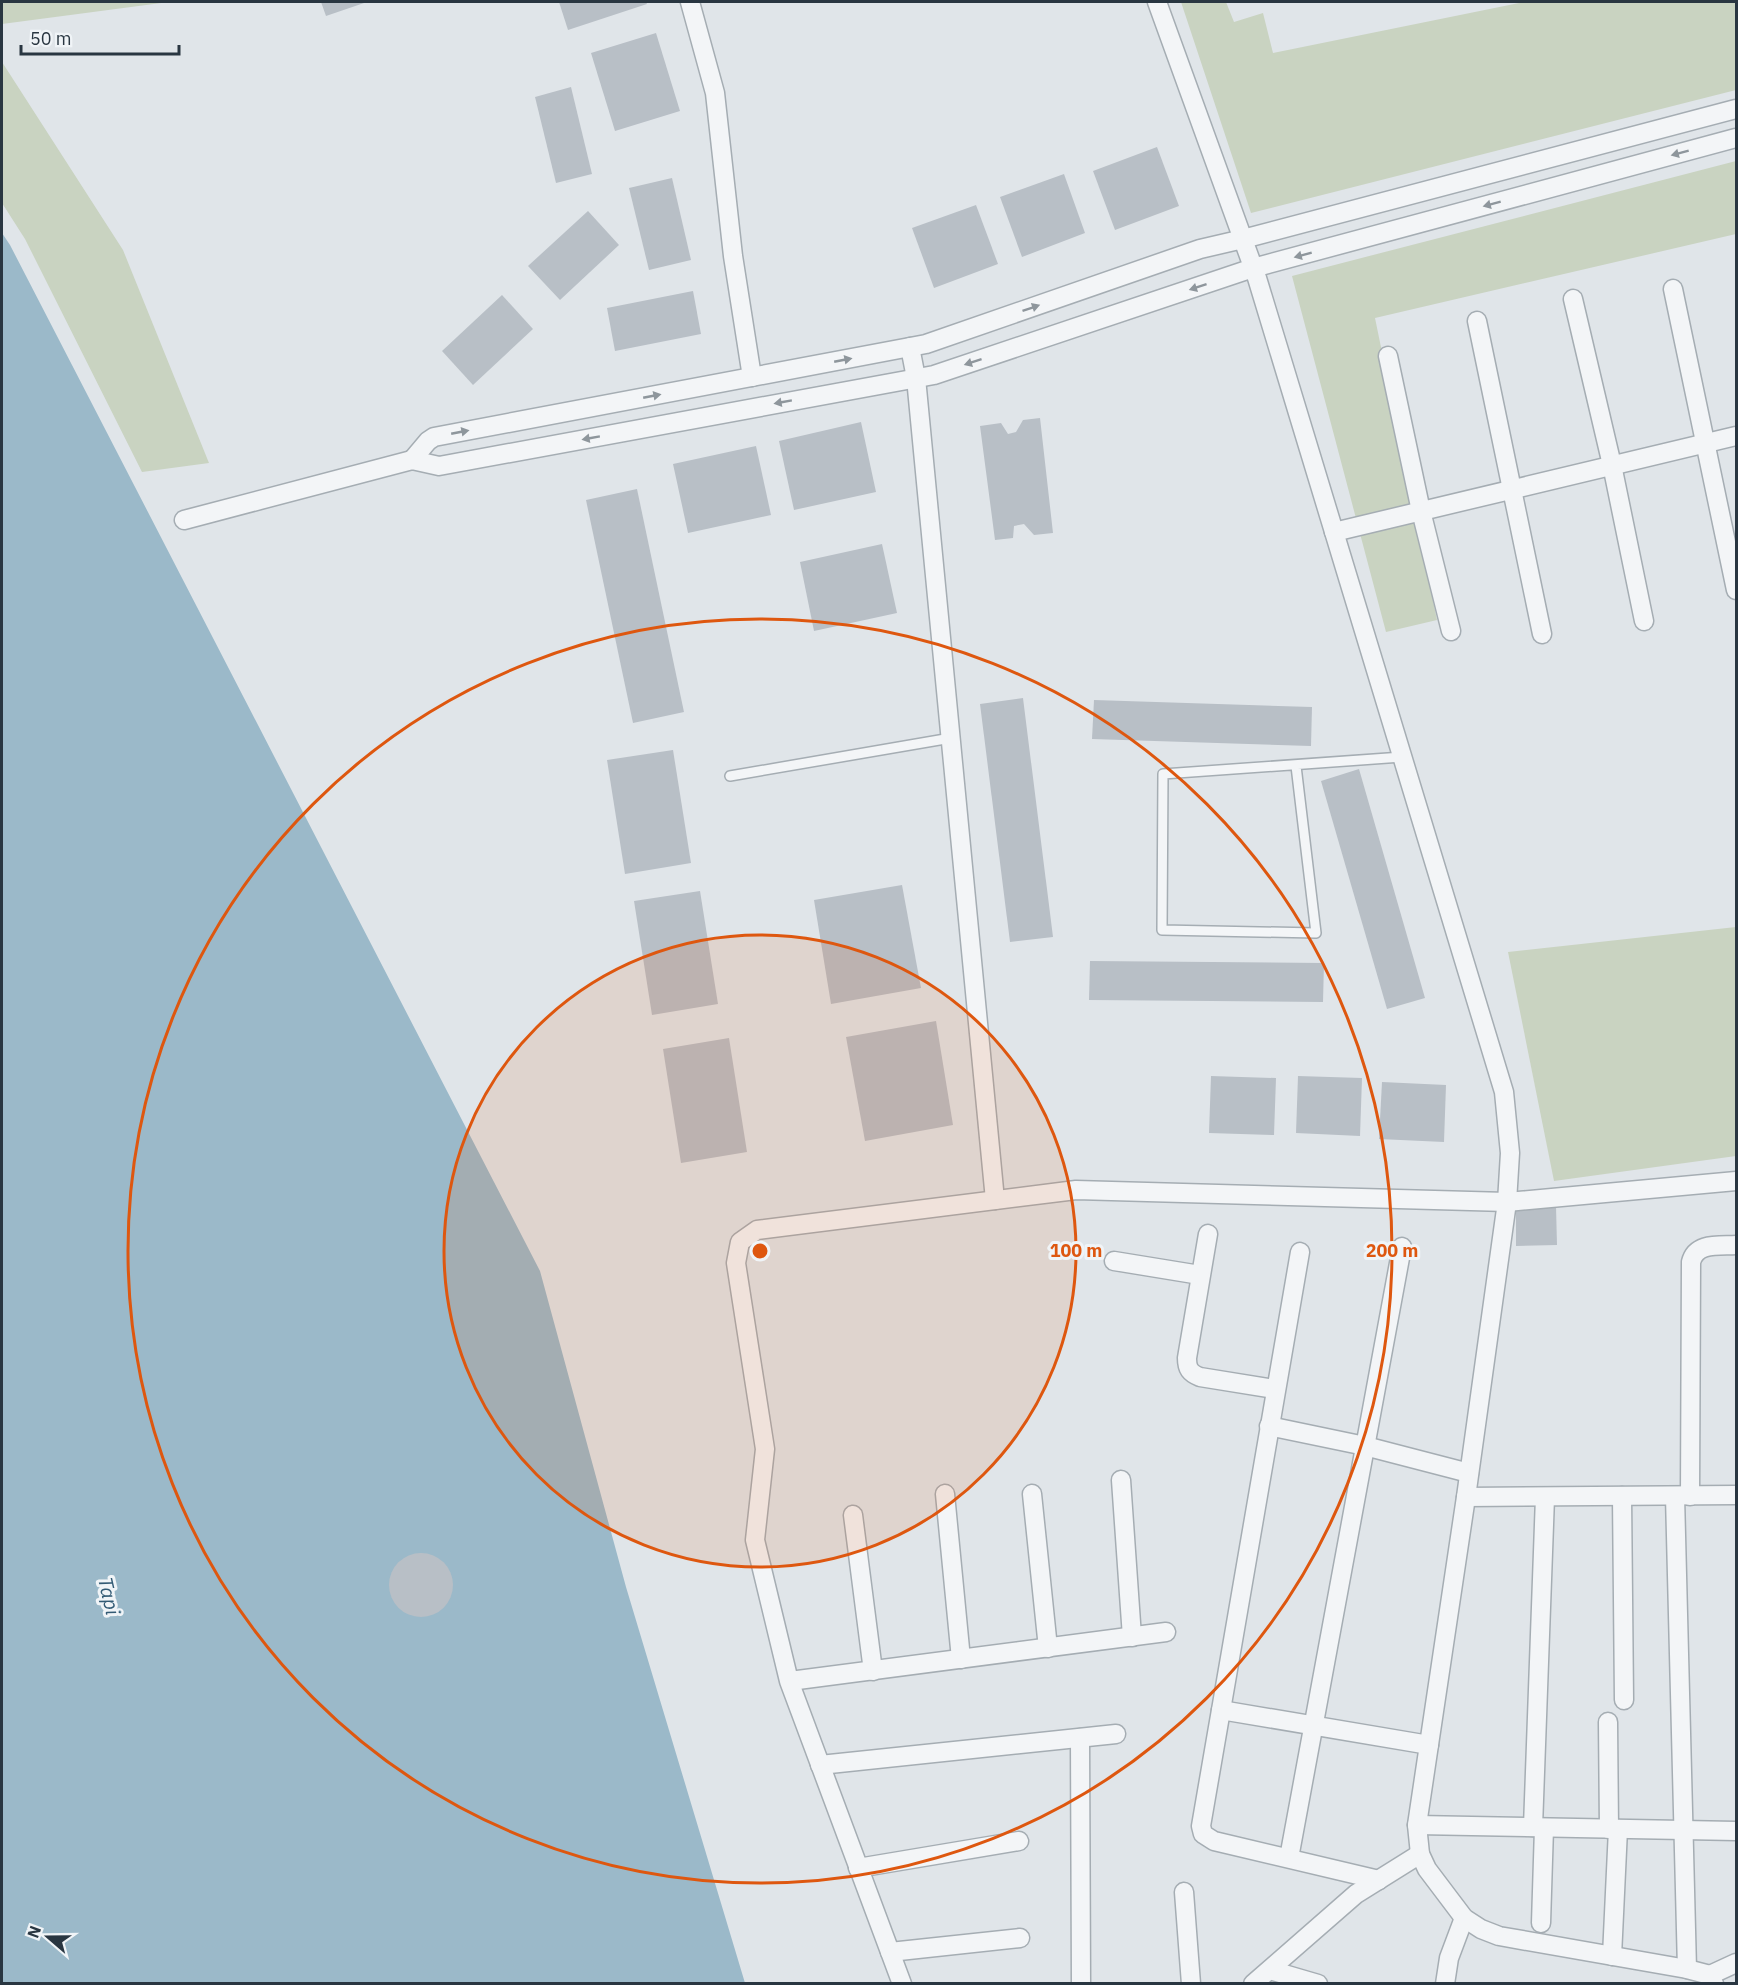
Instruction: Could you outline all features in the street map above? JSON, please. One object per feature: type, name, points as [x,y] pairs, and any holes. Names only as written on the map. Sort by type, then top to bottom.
[{"type":"street","points":[[690,2],[715,93],[733,256],[752,377]]},
{"type":"street","points":[[1157,2],[1253,268],[1503,1092],[1510,1153],[1507,1202],[1417,1825],[1420,1854],[1426,1869],[1464,1918],[1480,1929],[1499,1936],[1687,1969],[1712,1979],[1737,1963]]},
{"type":"street","points":[[412,460],[434,437],[926,344],[1200,249],[1737,109]]},
{"type":"street","points":[[184,520],[412,460],[439,466],[934,375],[1253,268],[1737,138]]},
{"type":"street","points":[[1673,288],[1704,443],[1737,590]]},
{"type":"street","points":[[1573,299],[1612,465],[1644,621]]},
{"type":"street","points":[[1477,321],[1542,634]]},
{"type":"street","points":[[910,347],[916,378],[995,1200]]},
{"type":"street","points":[[1388,356],[1421,511],[1451,631]]},
{"type":"street","points":[[1334,532],[1737,436]]},
{"type":"street","points":[[902,1983],[790,1681],[755,1540],[765,1449],[736,1263],[740,1242],[757,1230],[1076,1190],[1507,1202],[1737,1180]]},
{"type":"street","points":[[1208,1234],[1187,1368],[1192,1374],[1200,1377],[1275,1389]]},
{"type":"street","points":[[1687,1969],[1682,1830],[1682,1496],[1691,1262],[1693,1255],[1704,1247],[1737,1245]]},
{"type":"street","points":[[1289,1858],[1402,1247]]},
{"type":"street","points":[[1300,1252],[1201,1826],[1203,1834],[1214,1841],[1379,1880]]},
{"type":"street","points":[[1114,1261],[1200,1275]]},
{"type":"street","points":[[1269,1426],[1365,1446],[1469,1473]]},
{"type":"street","points":[[1121,1480],[1132,1637]]},
{"type":"street","points":[[945,1494],[961,1659]]},
{"type":"street","points":[[1032,1494],[1048,1648]]},
{"type":"street","points":[[1466,1497],[1737,1495]]},
{"type":"street","points":[[1622,1496],[1624,1700]]},
{"type":"street","points":[[1541,1923],[1538,1827],[1545,1497]]},
{"type":"street","points":[[853,1515],[873,1671]]},
{"type":"street","points":[[790,1681],[1167,1632]]},
{"type":"street","points":[[1221,1710],[1429,1745]]},
{"type":"street","points":[[1608,1722],[1614,1829],[1612,1956]]},
{"type":"street","points":[[820,1765],[1116,1734]]},
{"type":"street","points":[[1080,1738],[1081,1983]]},
{"type":"street","points":[[1417,1825],[1737,1831]]},
{"type":"street","points":[[858,1868],[1019,1841]]},
{"type":"street","points":[[1253,1983],[1356,1894],[1420,1854]]},
{"type":"street","points":[[1184,1892],[1191,1983]]},
{"type":"street","points":[[1445,1983],[1449,1958],[1464,1918]]},
{"type":"street","points":[[890,1952],[1020,1938]]},
{"type":"street","points":[[1269,1970],[1318,1983]]},
{"type":"lane","points":[[730,776],[951,738]]},
{"type":"lane","points":[[1296,765],[1316,933],[1162,930],[1163,774],[1402,757]]},
{"type":"green space","points":[[2,2],[169,2],[2,24]]},
{"type":"green space","points":[[1181,2],[1226,2],[1234,22],[1263,13],[1273,53],[1524,2],[1736,2],[1736,90],[1251,213]]},
{"type":"green space","points":[[2,62],[123,250],[209,463],[142,472],[25,239],[2,203]]},
{"type":"green space","points":[[1736,161],[1736,234],[1375,318],[1437,620],[1386,632],[1292,276]]},
{"type":"green space","points":[[1736,927],[1736,1156],[1554,1181],[1508,952]]},
{"type":"water","name":"Tapi","points":[[2,233],[540,1271],[626,1587],[745,1983],[2,1983]]},
{"type":"building","points":[[321,2],[367,2],[326,16]]},
{"type":"building","points":[[559,2],[646,2],[647,4],[568,30]]},
{"type":"building","points":[[656,33],[680,111],[615,131],[591,53]]},
{"type":"building","points":[[571,87],[592,174],[556,183],[535,97]]},
{"type":"building","points":[[1157,147],[1179,206],[1115,230],[1093,171]]},
{"type":"building","points":[[1064,174],[1085,233],[1022,257],[1000,197]]},
{"type":"building","points":[[672,178],[691,260],[649,270],[629,188]]},
{"type":"building","points":[[976,205],[998,264],[934,288],[912,228]]},
{"type":"building","points":[[588,211],[619,245],[560,300],[528,266]]},
{"type":"building","points":[[693,291],[701,334],[615,351],[607,308]]},
{"type":"building","points":[[502,295],[533,329],[473,385],[442,351]]},
{"type":"building","points":[[1040,418],[1053,533],[1034,535],[1024,524],[1014,526],[1013,538],[995,540],[980,426],[1001,423],[1008,434],[1016,432],[1023,420]]},
{"type":"building","points":[[861,422],[876,492],[794,510],[779,441]]},
{"type":"building","points":[[756,446],[771,515],[688,533],[673,464]]},
{"type":"building","points":[[637,489],[684,712],[633,723],[586,500]]},
{"type":"building","points":[[882,544],[897,613],[814,631],[800,562]]},
{"type":"building","points":[[1023,698],[1053,937],[1010,942],[980,704]]},
{"type":"building","points":[[1094,700],[1312,707],[1311,746],[1092,739]]},
{"type":"building","points":[[673,750],[691,863],[625,874],[607,760]]},
{"type":"building","points":[[1359,769],[1425,998],[1387,1009],[1321,781]]},
{"type":"building","points":[[902,885],[921,988],[831,1004],[814,900]]},
{"type":"building","points":[[700,891],[718,1004],[652,1015],[634,901]]},
{"type":"building","points":[[1090,961],[1324,963],[1323,1002],[1089,1000]]},
{"type":"building","points":[[936,1021],[953,1125],[865,1141],[846,1037]]},
{"type":"building","points":[[729,1038],[747,1152],[681,1163],[663,1049]]},
{"type":"building","points":[[1211,1076],[1276,1078],[1274,1135],[1209,1133]]},
{"type":"building","points":[[1298,1076],[1362,1078],[1360,1136],[1296,1133]]},
{"type":"building","points":[[1382,1082],[1446,1085],[1444,1142],[1379,1139]]},
{"type":"building","points":[[1516,1206],[1556,1206],[1557,1245],[1516,1246]]},
{"type":"building","points":[[415,1553],[427,1553],[444,1562],[451,1573],[453,1585],[451,1597],[444,1608],[427,1617],[415,1617],[403,1612],[394,1603],[389,1591],[389,1579],[394,1567],[403,1558]]}]
